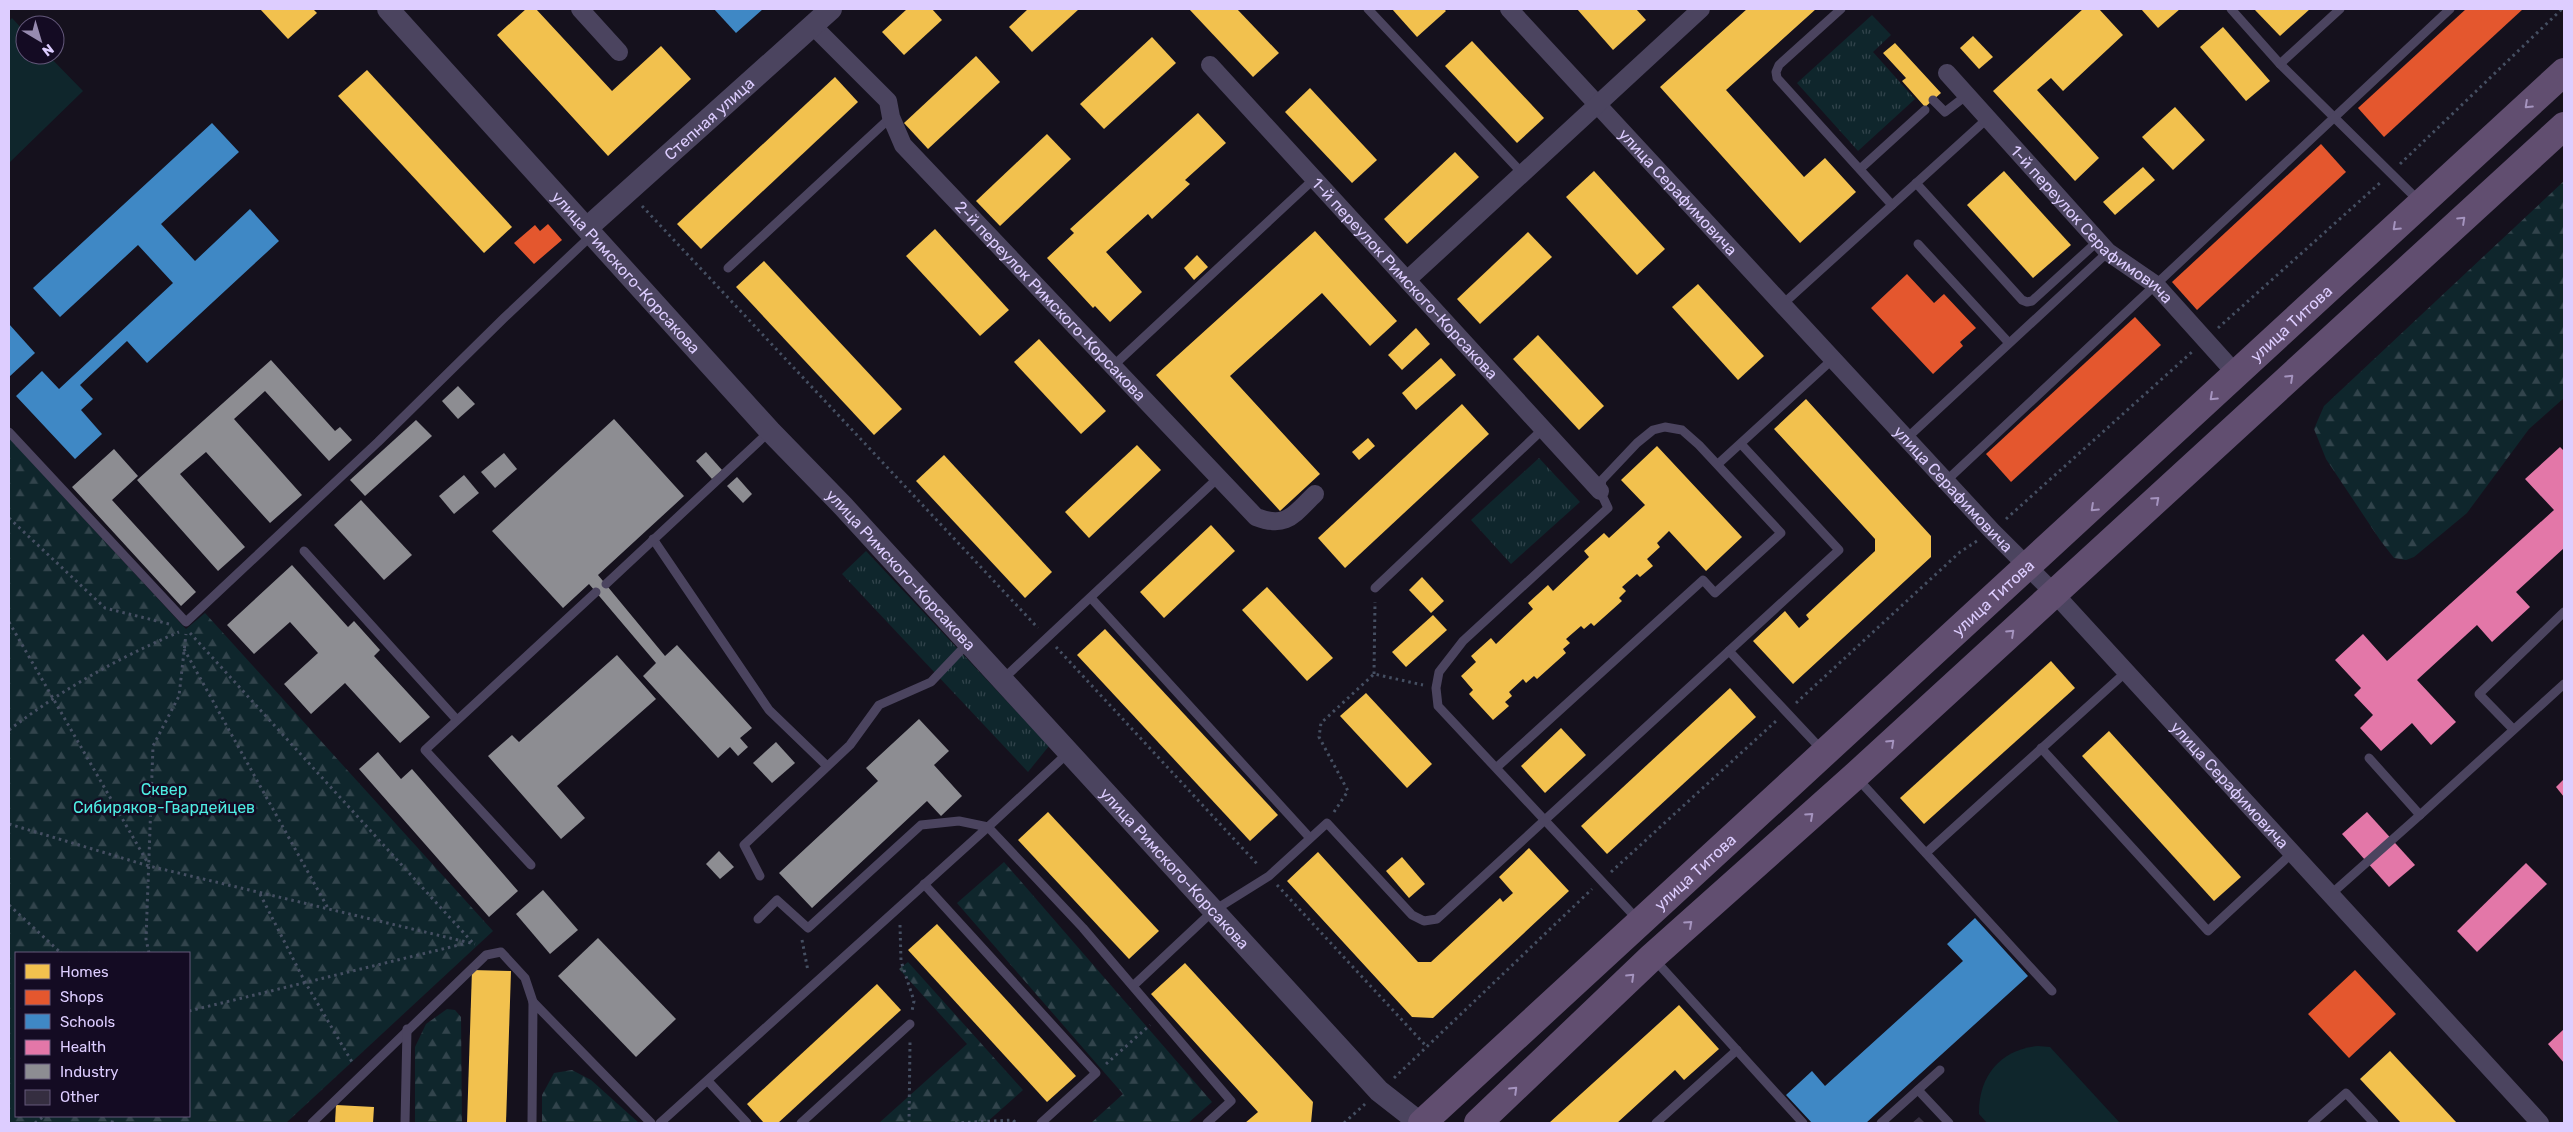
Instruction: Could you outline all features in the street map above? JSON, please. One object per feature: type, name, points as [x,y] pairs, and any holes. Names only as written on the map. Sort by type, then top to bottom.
[{"type":"main road","name":"улица Титова","points":[[1421,1123],[1826,753],[2564,72]]},
{"type":"main road","name":"улица Титова","points":[[1478,1123],[1652,957],[1855,776],[2564,126]]},
{"type":"street","name":"улица Римского-Корсакова","points":[[388,9],[770,431],[843,506],[967,644],[1069,752],[1379,1091],[1421,1123]]},
{"type":"street","points":[[580,9],[619,52]]},
{"type":"street","name":"Степная улица","points":[[590,231],[628,191],[831,9]]},
{"type":"street","name":"улица Серафимовича","points":[[1509,9],[1834,358],[1992,531],[2054,594],[2540,1123]]},
{"type":"street","points":[[1407,280],[1701,9]]},
{"type":"street","name":"2-й переулок Римского-Корсакова","points":[[812,25],[888,101],[891,117],[903,145],[1256,517],[1269,522],[1280,522],[1290,518],[1315,494]]},
{"type":"street","name":"1-й переулок Римского-Корсакова","points":[[1210,65],[1600,492]]},
{"type":"street","name":"1-й переулок Серафимовича","points":[[1947,73],[2103,246],[2156,285],[2237,375]]},
{"type":"lane","points":[[1368,9],[1522,173]]},
{"type":"lane","points":[[1842,9],[1779,66],[1776,72],[1777,78],[1892,205]]},
{"type":"lane","points":[[2232,9],[2280,64],[2422,204]]},
{"type":"lane","points":[[2280,64],[2340,9]]},
{"type":"lane","points":[[1946,481],[2450,9]]},
{"type":"lane","points":[[1933,100],[1946,112],[1967,94]]},
{"type":"lane","points":[[1860,169],[1925,110]]},
{"type":"lane","points":[[728,268],[891,117]]},
{"type":"lane","points":[[1783,304],[1988,118]]},
{"type":"lane","points":[[1113,366],[1314,179]]},
{"type":"lane","points":[[1916,183],[2022,300],[2026,302],[2032,301],[2103,246]]},
{"type":"lane","points":[[9,432],[186,622],[378,442],[590,231]]},
{"type":"lane","points":[[1918,244],[2009,343]]},
{"type":"lane","points":[[1907,438],[2009,343],[2103,246]]},
{"type":"lane","points":[[1718,464],[1834,358]]},
{"type":"lane","points":[[1496,768],[1703,580],[1715,593],[1780,533],[1718,464],[1682,430],[1665,427],[1653,430],[1612,467],[1602,480],[1600,492],[1608,508],[1463,641],[1450,655],[1439,672],[1436,688],[1438,706],[1601,881],[1641,923]]},
{"type":"lane","points":[[1375,588],[1543,430]]},
{"type":"lane","points":[[606,584],[770,431]]},
{"type":"lane","points":[[1133,986],[1213,911],[1269,876],[1327,823],[1412,915],[1424,921],[1437,919],[1839,550],[1741,444]]},
{"type":"lane","points":[[1002,680],[1219,477]]},
{"type":"lane","points":[[653,539],[769,710],[827,766]]},
{"type":"lane","points":[[304,551],[457,720]]},
{"type":"lane","points":[[531,864],[425,750],[596,592]]},
{"type":"lane","points":[[1090,598],[1310,838]]},
{"type":"lane","points":[[2513,729],[2479,694],[2564,612]]},
{"type":"lane","points":[[760,876],[744,845],[850,745],[879,705],[931,682],[967,644]]},
{"type":"lane","points":[[1729,651],[1826,753]]},
{"type":"lane","points":[[1926,853],[2126,672]]},
{"type":"lane","points":[[2330,896],[2564,684]]},
{"type":"lane","points":[[2041,748],[2208,931],[2291,854]]},
{"type":"lane","points":[[660,1123],[1069,752]]},
{"type":"lane","points":[[2368,758],[2420,815]]},
{"type":"lane","points":[[1855,776],[2052,991]]},
{"type":"lane","points":[[758,919],[777,900],[808,928],[921,825],[959,821],[988,827],[1084,928],[1231,1101],[1207,1123]]},
{"type":"lane","points":[[924,884],[1096,1073],[1041,1123]]},
{"type":"lane","points":[[312,1123],[486,954],[501,952],[525,978],[533,1002],[532,1123]]},
{"type":"lane","points":[[1652,957],[1803,1123]]},
{"type":"lane","points":[[533,1002],[651,1123]]},
{"type":"lane","points":[[801,1123],[910,1024]]},
{"type":"lane","points":[[405,1123],[407,1030]]},
{"type":"lane","points":[[1656,1123],[1737,1050]]},
{"type":"lane","points":[[1881,1123],[1940,1070]]},
{"type":"lane","points":[[708,1080],[747,1123]]},
{"type":"lane","points":[[1918,1090],[1949,1123]]},
{"type":"lane","points":[[2312,1123],[2346,1093],[2374,1123]]},
{"type":"path","points":[[1397,1076],[1601,881],[1785,712],[1960,552],[1992,531],[2391,173],[2562,9]]},
{"type":"path","points":[[628,191],[1048,638],[1427,1047]]},
{"type":"path","points":[[9,518],[105,608],[186,629],[486,954]]},
{"type":"path","points":[[1327,823],[1348,791],[1318,737],[1321,723],[1374,674],[1375,588]]},
{"type":"path","points":[[9,622],[149,866]]},
{"type":"path","points":[[149,952],[146,939],[152,746],[179,696],[186,629]]},
{"type":"path","points":[[9,730],[52,697],[85,677],[186,629]]},
{"type":"path","points":[[184,649],[329,910]]},
{"type":"path","points":[[1374,674],[1436,688]]},
{"type":"path","points":[[9,824],[149,866],[465,943],[474,943]]},
{"type":"path","points":[[259,893],[306,982],[352,1062]]},
{"type":"path","points":[[9,905],[60,952]]},
{"type":"path","points":[[808,928],[801,943],[806,967],[815,983]]},
{"type":"path","points":[[190,1010],[465,943]]},
{"type":"path","points":[[1096,1073],[1159,1016]]},
{"type":"path","points":[[1344,1123],[1359,1110]]},
{"type":"path","points":[[955,1123],[1013,1122]]},
{"type":"green space","points":[[1872,15],[1891,35],[1873,52],[1915,99],[1858,151],[1797,83]]},
{"type":"green space","points":[[12,18],[15,21],[15,65],[58,65],[83,91],[9,163],[9,21]]},
{"type":"green space","points":[[2564,181],[2564,398],[2529,429],[2467,513],[2414,557],[2406,560],[2394,558],[2326,459],[2314,429],[2324,406]]},
{"type":"green space","name":"Сквер Сибиряков-Гвардейцев","points":[[9,438],[186,629],[205,613],[493,931],[286,1123],[9,1123]]},
{"type":"green space","points":[[1539,458],[1580,502],[1511,564],[1471,520]]},
{"type":"green space","points":[[866,551],[1049,746],[1028,772],[842,574]]},
{"type":"green space","points":[[1004,862],[1212,1102],[1188,1123],[1091,1123],[1123,1094],[957,903]]},
{"type":"green space","points":[[908,962],[1023,1090],[986,1123],[879,1123],[967,1044],[899,969]]},
{"type":"green space","points":[[447,1009],[455,1010],[461,1017],[462,1123],[415,1123],[415,1047],[426,1024]]},
{"type":"green space","points":[[2050,1047],[2120,1123],[1987,1123],[1979,1114],[1980,1100],[1987,1077],[2003,1059],[2025,1048]]},
{"type":"green space","points":[[572,1070],[591,1080],[639,1123],[542,1123],[542,1095],[554,1073]]},
{"type":"building: Homes","points":[[260,9],[313,9],[317,13],[288,39]]},
{"type":"building: Homes","points":[[526,9],[536,9],[612,91],[661,46],[691,79],[608,156],[497,35]]},
{"type":"building: Homes","points":[[907,9],[932,9],[942,20],[904,55],[882,32]]},
{"type":"building: Homes","points":[[1028,9],[1079,9],[1032,52],[1009,27]]},
{"type":"building: Homes","points":[[1189,9],[1237,9],[1279,53],[1253,77]]},
{"type":"building: Homes","points":[[1392,9],[1444,9],[1446,11],[1417,37]]},
{"type":"building: Homes","points":[[1577,9],[1636,9],[1646,20],[1613,50]]},
{"type":"building: Homes","points":[[1747,9],[1816,9],[1726,90],[1804,177],[1825,158],[1856,192],[1800,243],[1660,87]]},
{"type":"building: Homes","points":[[2083,9],[2099,9],[2123,35],[2063,91],[2051,78],[2037,90],[2099,158],[2075,181],[1993,91]]},
{"type":"building: Homes","points":[[2141,9],[2180,9],[2158,28]]},
{"type":"building: Homes","points":[[2254,9],[2310,9],[2280,36]]},
{"type":"building: Homes","points":[[2223,27],[2270,81],[2246,101],[2200,47]]},
{"type":"building: Homes","points":[[1973,36],[1993,57],[1979,69],[1960,48]]},
{"type":"building: Homes","points":[[1152,37],[1176,63],[1104,129],[1080,104]]},
{"type":"building: Homes","points":[[1472,41],[1544,118],[1517,143],[1445,66]]},
{"type":"building: Homes","points":[[1895,43],[1941,93],[1925,107],[1902,81],[1906,78],[1883,53]]},
{"type":"building: Homes","points":[[976,56],[1000,82],[928,149],[904,123]]},
{"type":"building: Homes","points":[[367,70],[512,227],[484,253],[338,96]]},
{"type":"building: Homes","points":[[835,77],[858,102],[701,249],[677,224]]},
{"type":"building: Homes","points":[[1310,88],[1377,160],[1352,183],[1285,112]]},
{"type":"building: Homes","points":[[2175,107],[2205,140],[2173,170],[2142,137]]},
{"type":"building: Homes","points":[[1198,113],[1226,143],[1185,180],[1190,184],[1152,219],[1148,214],[1106,252],[1142,292],[1110,322],[1095,306],[1093,308],[1047,258],[1074,233],[1070,229]]},
{"type":"building: Homes","points":[[1047,134],[1071,159],[1000,226],[976,201]]},
{"type":"building: Homes","points":[[1455,152],[1479,177],[1407,244],[1384,219]]},
{"type":"building: Homes","points":[[2143,167],[2155,180],[2115,215],[2103,202]]},
{"type":"building: Homes","points":[[1594,171],[1665,249],[1637,275],[1566,197]]},
{"type":"building: Homes","points":[[2004,171],[2071,245],[2033,278],[1967,205]]},
{"type":"building: Homes","points":[[935,229],[1009,310],[980,336],[906,256]]},
{"type":"building: Homes","points":[[1315,231],[1397,321],[1370,346],[1322,293],[1230,376],[1320,474],[1280,511],[1156,375]]},
{"type":"building: Homes","points":[[1528,232],[1552,257],[1480,324],[1457,299]]},
{"type":"building: Homes","points":[[1197,255],[1208,267],[1194,280],[1184,268]]},
{"type":"building: Homes","points":[[764,261],[902,409],[874,435],[736,287]]},
{"type":"building: Homes","points":[[1698,284],[1764,356],[1738,380],[1672,307]]},
{"type":"building: Homes","points":[[1416,328],[1430,344],[1402,370],[1388,355]]},
{"type":"building: Homes","points":[[1538,335],[1604,406],[1579,430],[1513,359]]},
{"type":"building: Homes","points":[[1039,339],[1106,411],[1081,434],[1014,362]]},
{"type":"building: Homes","points":[[1441,358],[1456,375],[1416,410],[1402,393]]},
{"type":"building: Homes","points":[[1806,399],[1931,536],[1931,557],[1793,684],[1753,641],[1785,611],[1799,628],[1809,619],[1806,615],[1875,551],[1875,539],[1774,429]]},
{"type":"building: Homes","points":[[1462,404],[1489,434],[1345,568],[1318,538]]},
{"type":"building: Homes","points":[[1368,438],[1375,446],[1359,460],[1352,452]]},
{"type":"building: Homes","points":[[1137,445],[1161,470],[1089,538],[1065,512]]},
{"type":"building: Homes","points":[[1657,446],[1742,537],[1706,571],[1669,531],[1657,543],[1660,547],[1647,559],[1653,566],[1640,577],[1637,574],[1622,587],[1626,591],[1619,598],[1622,601],[1594,626],[1591,623],[1584,629],[1581,626],[1566,639],[1570,643],[1563,649],[1566,653],[1537,679],[1534,676],[1526,683],[1523,679],[1509,692],[1512,696],[1505,702],[1509,706],[1493,720],[1469,694],[1473,690],[1461,676],[1476,662],[1471,656],[1491,638],[1496,644],[1533,609],[1528,603],[1548,585],[1553,591],[1589,557],[1584,551],[1604,533],[1609,538],[1645,505],[1621,480]]},
{"type":"building: Homes","points":[[944,455],[1052,572],[1025,598],[916,481]]},
{"type":"building: Homes","points":[[1211,525],[1235,551],[1164,618],[1140,592]]},
{"type":"building: Homes","points":[[1422,577],[1444,601],[1431,613],[1409,590]]},
{"type":"building: Homes","points":[[1267,587],[1333,658],[1307,681],[1242,610]]},
{"type":"building: Homes","points":[[1433,615],[1447,630],[1406,667],[1392,652]]},
{"type":"building: Homes","points":[[1105,629],[1278,815],[1250,841],[1077,655]]},
{"type":"building: Homes","points":[[2051,661],[2075,688],[1924,824],[1900,798]]},
{"type":"building: Homes","points":[[1730,688],[1756,717],[1607,854],[1581,826]]},
{"type":"building: Homes","points":[[1366,693],[1432,764],[1407,788],[1340,716]]},
{"type":"building: Homes","points":[[1561,728],[1586,755],[1545,793],[1521,766]]},
{"type":"building: Homes","points":[[2109,731],[2241,877],[2214,901],[2082,756]]},
{"type":"building: Homes","points":[[1048,812],[1159,931],[1129,959],[1018,840]]},
{"type":"building: Homes","points":[[1529,848],[1569,891],[1433,1018],[1412,1017],[1287,881],[1318,852],[1418,962],[1431,962],[1500,898],[1503,902],[1513,893],[1499,877]]},
{"type":"building: Homes","points":[[1402,857],[1425,884],[1409,898],[1386,871]]},
{"type":"building: Homes","points":[[937,924],[1076,1076],[1047,1102],[908,950]]},
{"type":"building: Homes","points":[[1185,963],[1313,1102],[1311,1123],[1245,1123],[1258,1112],[1151,994]]},
{"type":"building: Homes","points":[[472,970],[511,971],[506,1123],[467,1123]]},
{"type":"building: Homes","points":[[877,984],[901,1010],[778,1123],[764,1123],[747,1104]]},
{"type":"building: Homes","points":[[1679,1005],[1719,1049],[1684,1080],[1675,1070],[1617,1123],[1549,1123]]},
{"type":"building: Homes","points":[[2390,1051],[2457,1123],[2401,1123],[2360,1079]]},
{"type":"building: Homes","points":[[336,1105],[374,1107],[373,1123],[335,1123]]},
{"type":"building: Shops","points":[[2466,9],[2523,9],[2384,137],[2358,108]]},
{"type":"building: Shops","points":[[2321,144],[2346,172],[2197,310],[2172,282]]},
{"type":"building: Shops","points":[[548,224],[562,240],[534,264],[514,243],[535,225],[540,231]]},
{"type":"building: Shops","points":[[1907,274],[1934,303],[1944,294],[1976,328],[1960,342],[1963,346],[1933,374],[1871,308]]},
{"type":"building: Shops","points":[[2135,317],[2161,345],[2011,482],[1986,454]]},
{"type":"building: Shops","points":[[2355,970],[2396,1014],[2349,1058],[2308,1014]]},
{"type":"building: Schools","points":[[714,9],[763,9],[736,33]]},
{"type":"building: Schools","points":[[212,123],[239,152],[161,224],[195,261],[250,209],[279,241],[147,363],[127,341],[80,385],[93,399],[81,410],[102,434],[75,459],[16,396],[42,371],[59,389],[173,283],[138,245],[60,317],[33,288]]},
{"type":"building: Schools","points":[[9,324],[35,353],[9,377]]},
{"type":"building: Schools","points":[[1975,918],[2028,976],[1866,1123],[1812,1123],[1786,1095],[1812,1071],[1825,1086],[1963,961],[1947,944]]},
{"type":"building: Health","points":[[2560,447],[2564,451],[2564,548],[2516,592],[2530,607],[2492,642],[2477,625],[2417,680],[2456,722],[2431,745],[2412,723],[2381,751],[2360,728],[2373,715],[2354,695],[2361,688],[2335,660],[2363,634],[2387,661],[2554,510],[2525,479]]},
{"type":"building: Health","points":[[2564,779],[2564,797],[2556,787]]},
{"type":"building: Health","points":[[2367,812],[2415,865],[2389,887],[2342,834]]},
{"type":"building: Health","points":[[2526,863],[2547,884],[2477,952],[2457,931]]},
{"type":"building: Health","points":[[2564,1029],[2564,1063],[2548,1044]]},
{"type":"building: Industry","points":[[271,360],[335,431],[340,427],[352,440],[329,461],[265,391],[234,419],[302,495],[270,523],[206,452],[180,474],[245,547],[218,571],[137,480]]},
{"type":"building: Industry","points":[[458,386],[475,404],[458,419],[442,401]]},
{"type":"building: Industry","points":[[614,419],[684,496],[598,575],[665,656],[677,645],[752,728],[740,738],[748,747],[738,756],[730,747],[718,758],[643,676],[656,663],[589,584],[563,608],[492,531]]},
{"type":"building: Industry","points":[[416,420],[432,436],[365,496],[350,480]]},
{"type":"building: Industry","points":[[114,449],[138,476],[112,500],[196,592],[181,606],[72,487]]},
{"type":"building: Industry","points":[[706,452],[722,470],[712,479],[696,461]]},
{"type":"building: Industry","points":[[504,453],[517,469],[495,488],[481,472]]},
{"type":"building: Industry","points":[[464,475],[479,493],[454,514],[439,496]]},
{"type":"building: Industry","points":[[737,477],[752,494],[743,503],[727,486]]},
{"type":"building: Industry","points":[[361,500],[412,555],[384,580],[334,525]]},
{"type":"building: Industry","points":[[292,565],[348,627],[354,621],[380,650],[374,656],[430,717],[400,743],[345,683],[311,714],[284,684],[318,653],[290,622],[254,654],[227,625]]},
{"type":"building: Industry","points":[[617,655],[656,699],[557,786],[585,818],[561,839],[488,756],[512,735],[519,742]]},
{"type":"building: Industry","points":[[919,719],[949,751],[934,765],[962,796],[941,816],[927,801],[812,908],[779,873],[878,781],[866,768]]},
{"type":"building: Industry","points":[[776,742],[795,763],[772,783],[753,763]]},
{"type":"building: Industry","points":[[378,752],[401,779],[412,769],[518,891],[489,917],[359,769]]},
{"type":"building: Industry","points":[[719,851],[734,867],[720,879],[706,864]]},
{"type":"building: Industry","points":[[543,890],[578,930],[550,954],[516,914]]},
{"type":"building: Industry","points":[[598,938],[676,1019],[636,1057],[558,976]]},
{"type":"building: Other","points":[[1919,1117],[1925,1123],[1912,1123]]}]
